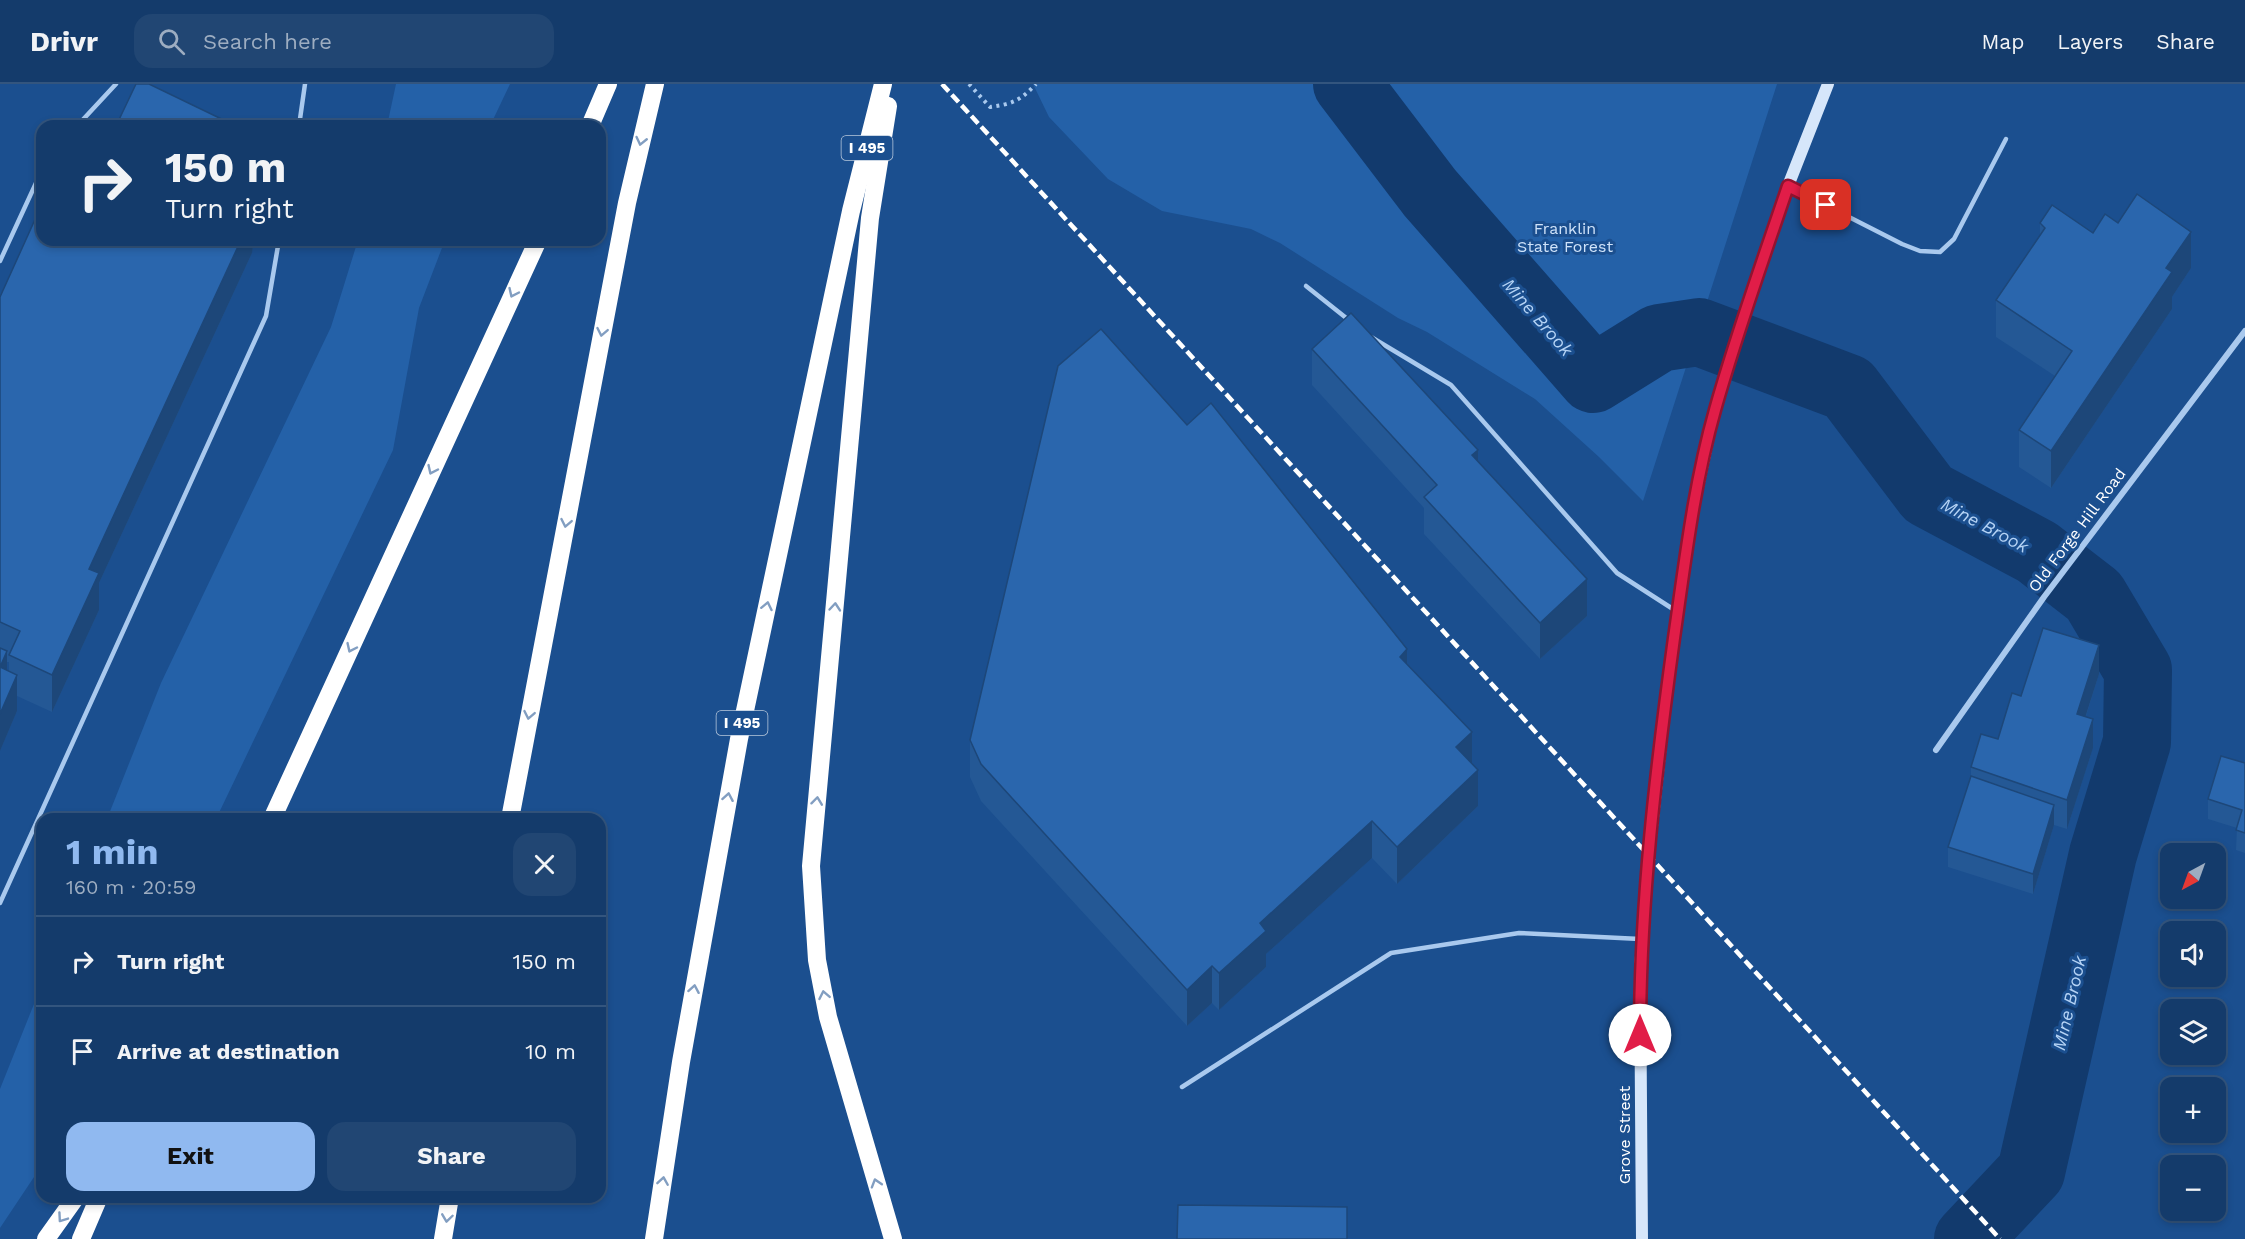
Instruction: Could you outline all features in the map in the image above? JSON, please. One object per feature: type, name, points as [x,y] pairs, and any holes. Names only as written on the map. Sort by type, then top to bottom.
[{"type":"highway","points":[[593,120],[608,84]]},
{"type":"highway","points":[[511,813],[627,203],[655,84]]},
{"type":"highway","name":"I 495","points":[[654,1239],[681,1062],[738,739],[851,211],[883,84]]},
{"type":"highway","points":[[892,84],[870,218],[811,866],[817,960],[828,1017],[893,1239]]},
{"type":"highway","points":[[275,813],[535,246]]},
{"type":"highway","points":[[46,1239],[72,1203]]},
{"type":"highway","points":[[81,1239],[96,1203]]},
{"type":"highway","points":[[443,1239],[449,1203]]},
{"type":"main road","name":"Grove Street","points":[[1642,1239],[1640,969],[1642,939],[1649,854],[1678,612],[1694,505],[1714,412],[1747,306],[1788,186],[1828,84]]},
{"type":"street","name":"Old Forge Hill Road","points":[[1936,750],[2044,597],[2245,331]]},
{"type":"lane","points":[[83,120],[116,84]]},
{"type":"lane","points":[[300,120],[305,84]]},
{"type":"lane","points":[[1788,186],[1902,244],[1920,251],[1940,252],[1954,239],[2006,139]]},
{"type":"lane","points":[[0,261],[36,183]]},
{"type":"lane","points":[[41,813],[266,316],[278,246]]},
{"type":"lane","points":[[1306,286],[1356,326]]},
{"type":"lane","points":[[1365,333],[1451,385],[1617,573],[1678,612]]},
{"type":"lane","points":[[0,903],[36,824]]},
{"type":"lane","points":[[1182,1088],[1392,953],[1519,933],[1642,939]]},
{"type":"path","points":[[969,84],[990,106],[1010,104],[1036,84]]},
{"type":"green space","points":[[396,84],[510,84],[493,120],[388,120]]},
{"type":"green space","name":"Franklin State Forest","points":[[1033,84],[1777,84],[1643,501],[1535,399],[1427,332],[1398,318],[1280,243],[1251,229],[1162,211],[1108,179],[1049,117]]},
{"type":"green space","points":[[356,246],[443,246],[419,308],[393,450],[219,813],[109,813],[161,683],[331,327]]},
{"type":"green space","points":[[36,999],[36,1174],[0,1228],[0,1089]]},
{"type":"building","points":[[136,84],[149,84],[224,120],[119,120]]},
{"type":"building","points":[[2137,194],[2191,232],[2166,268],[2172,272],[2051,451],[2019,430],[2072,351],[1996,300],[2045,228],[2040,223],[2052,205],[2093,233],[2105,214],[2118,223]]},
{"type":"building","points":[[36,217],[36,246],[238,246],[89,569],[99,573],[52,675],[9,655],[20,631],[0,622],[0,297]]},
{"type":"building","points":[[1351,313],[1478,450],[1472,455],[1587,579],[1540,623],[1424,497],[1437,485],[1312,349]]},
{"type":"building","points":[[1101,329],[1187,425],[1211,403],[1407,649],[1400,657],[1472,732],[1456,747],[1478,770],[1397,847],[1372,821],[1260,923],[1266,931],[1219,973],[1212,966],[1187,990],[981,764],[970,740],[1058,366]]},
{"type":"building","points":[[2043,628],[2099,645],[2077,714],[2093,719],[2067,800],[1971,767],[1981,734],[1998,739],[2012,693],[2021,696]]},
{"type":"building","points":[[0,648],[7,651],[0,667]]},
{"type":"building","points":[[0,667],[17,675],[0,714]]},
{"type":"building","points":[[2221,756],[2245,763],[2245,833],[2236,830],[2242,810],[2208,799]]},
{"type":"building","points":[[1971,776],[2054,805],[2033,874],[1948,847]]},
{"type":"building","points":[[1178,1205],[1347,1207],[1347,1239],[1177,1239]]},
{"type":"waterway","name":"Mine Brook","points":[[1347,84],[1430,193],[1593,379],[1659,338],[1699,332],[1848,388],[1928,494],[2037,552],[2094,596],[2138,670],[2137,742],[2103,854],[2031,1172],[1968,1239]]},
{"type":"railway","points":[[942,84],[2000,1239]]},
{"type":"route","points":[[1640,1035],[1640,969],[1649,854],[1668,680],[1694,505],[1714,412],[1788,186],[1826,205]]}]
